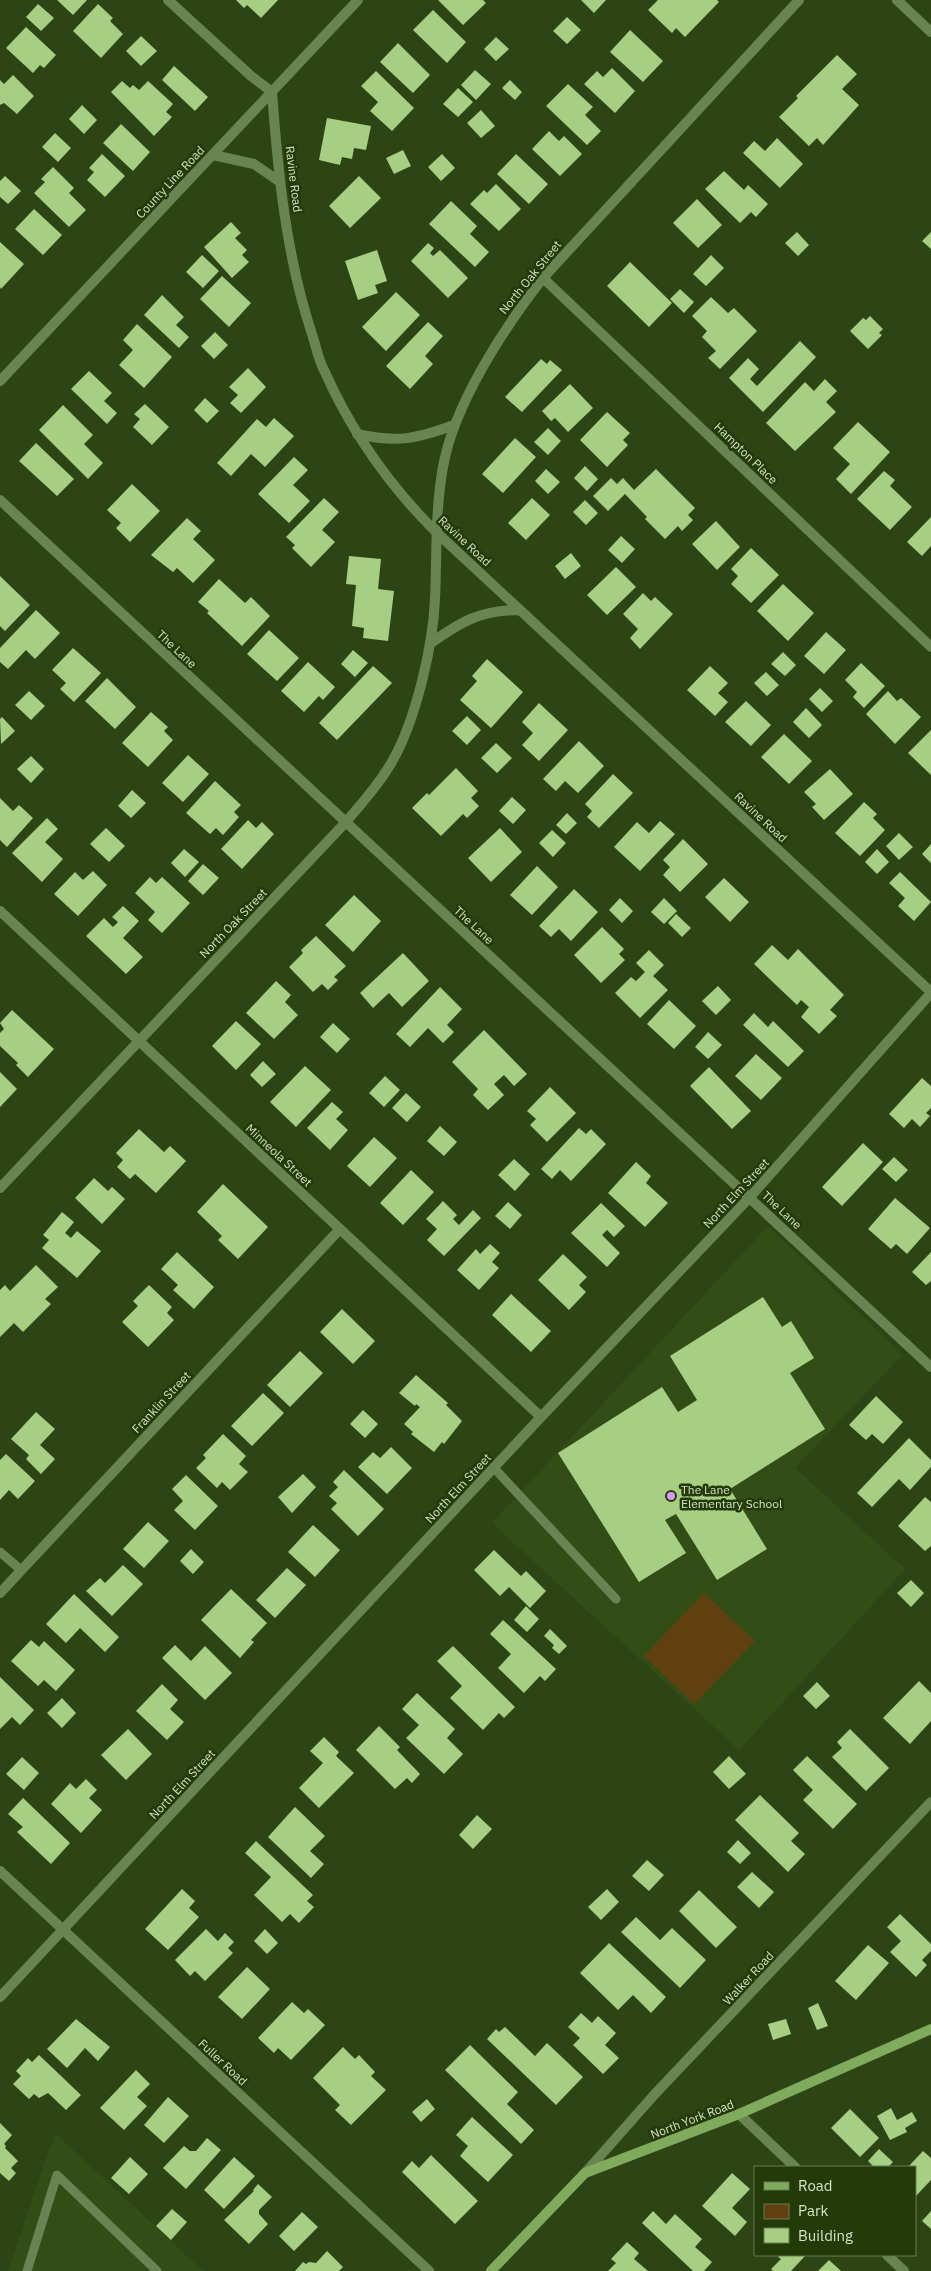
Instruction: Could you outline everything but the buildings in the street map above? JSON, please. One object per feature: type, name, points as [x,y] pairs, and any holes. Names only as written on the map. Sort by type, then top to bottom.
[{"type":"main road","name":"North York Road","points":[[490,2271],[585,2173],[739,2114],[931,2029]]},
{"type":"street","points":[[168,0],[251,76],[272,92]]},
{"type":"street","name":"County Line Road","points":[[0,381],[358,0]]},
{"type":"street","name":"North Oak Street","points":[[0,1188],[345,823],[376,786],[394,758],[420,689],[431,643],[435,600],[435,531],[443,466],[454,425],[508,324],[543,278],[799,0]]},
{"type":"street","points":[[897,0],[931,32]]},
{"type":"street","name":"Ravine Road","points":[[272,92],[280,182],[295,278],[302,305],[323,369],[357,434],[388,481],[435,531],[931,993]]},
{"type":"street","points":[[213,155],[254,164],[280,182]]},
{"type":"street","name":"Hampton Place","points":[[543,278],[931,647]]},
{"type":"street","points":[[357,434],[384,440],[406,440],[454,425]]},
{"type":"street","name":"The Lane","points":[[0,500],[931,1367]]},
{"type":"street","points":[[431,643],[460,623],[478,615],[497,610],[520,610]]},
{"type":"street","name":"Minneola Street","points":[[0,911],[541,1417]]},
{"type":"street","name":"North Elm Street","points":[[0,1997],[541,1417],[750,1197],[931,993]]},
{"type":"street","name":"Franklin Street","points":[[0,1593],[340,1229]]},
{"type":"street","name":"Walker Road","points":[[585,2173],[654,2095],[931,1802]]},
{"type":"street","name":"Fuller Road","points":[[0,1871],[429,2271]]},
{"type":"street","points":[[739,2114],[794,2166]]},
{"type":"street","points":[[888,2256],[904,2271]]},
{"type":"lane","points":[[494,1468],[616,1600]]},
{"type":"lane","points":[[0,1552],[21,1570]]},
{"type":"lane","points":[[27,2271],[57,2175],[157,2271]]},
{"type":"shaded area","name":"The Lane Elementary School","points":[[768,1226],[902,1355],[795,1468],[905,1569],[739,1750],[492,1523]]},
{"type":"shaded area","points":[[55,2133],[203,2271],[8,2271]]},
{"type":"green space","points":[[704,1593],[755,1641],[694,1704],[644,1656]]},
{"type":"place","name":"The Lane Elementary School","points":[[671,1496]]}]
